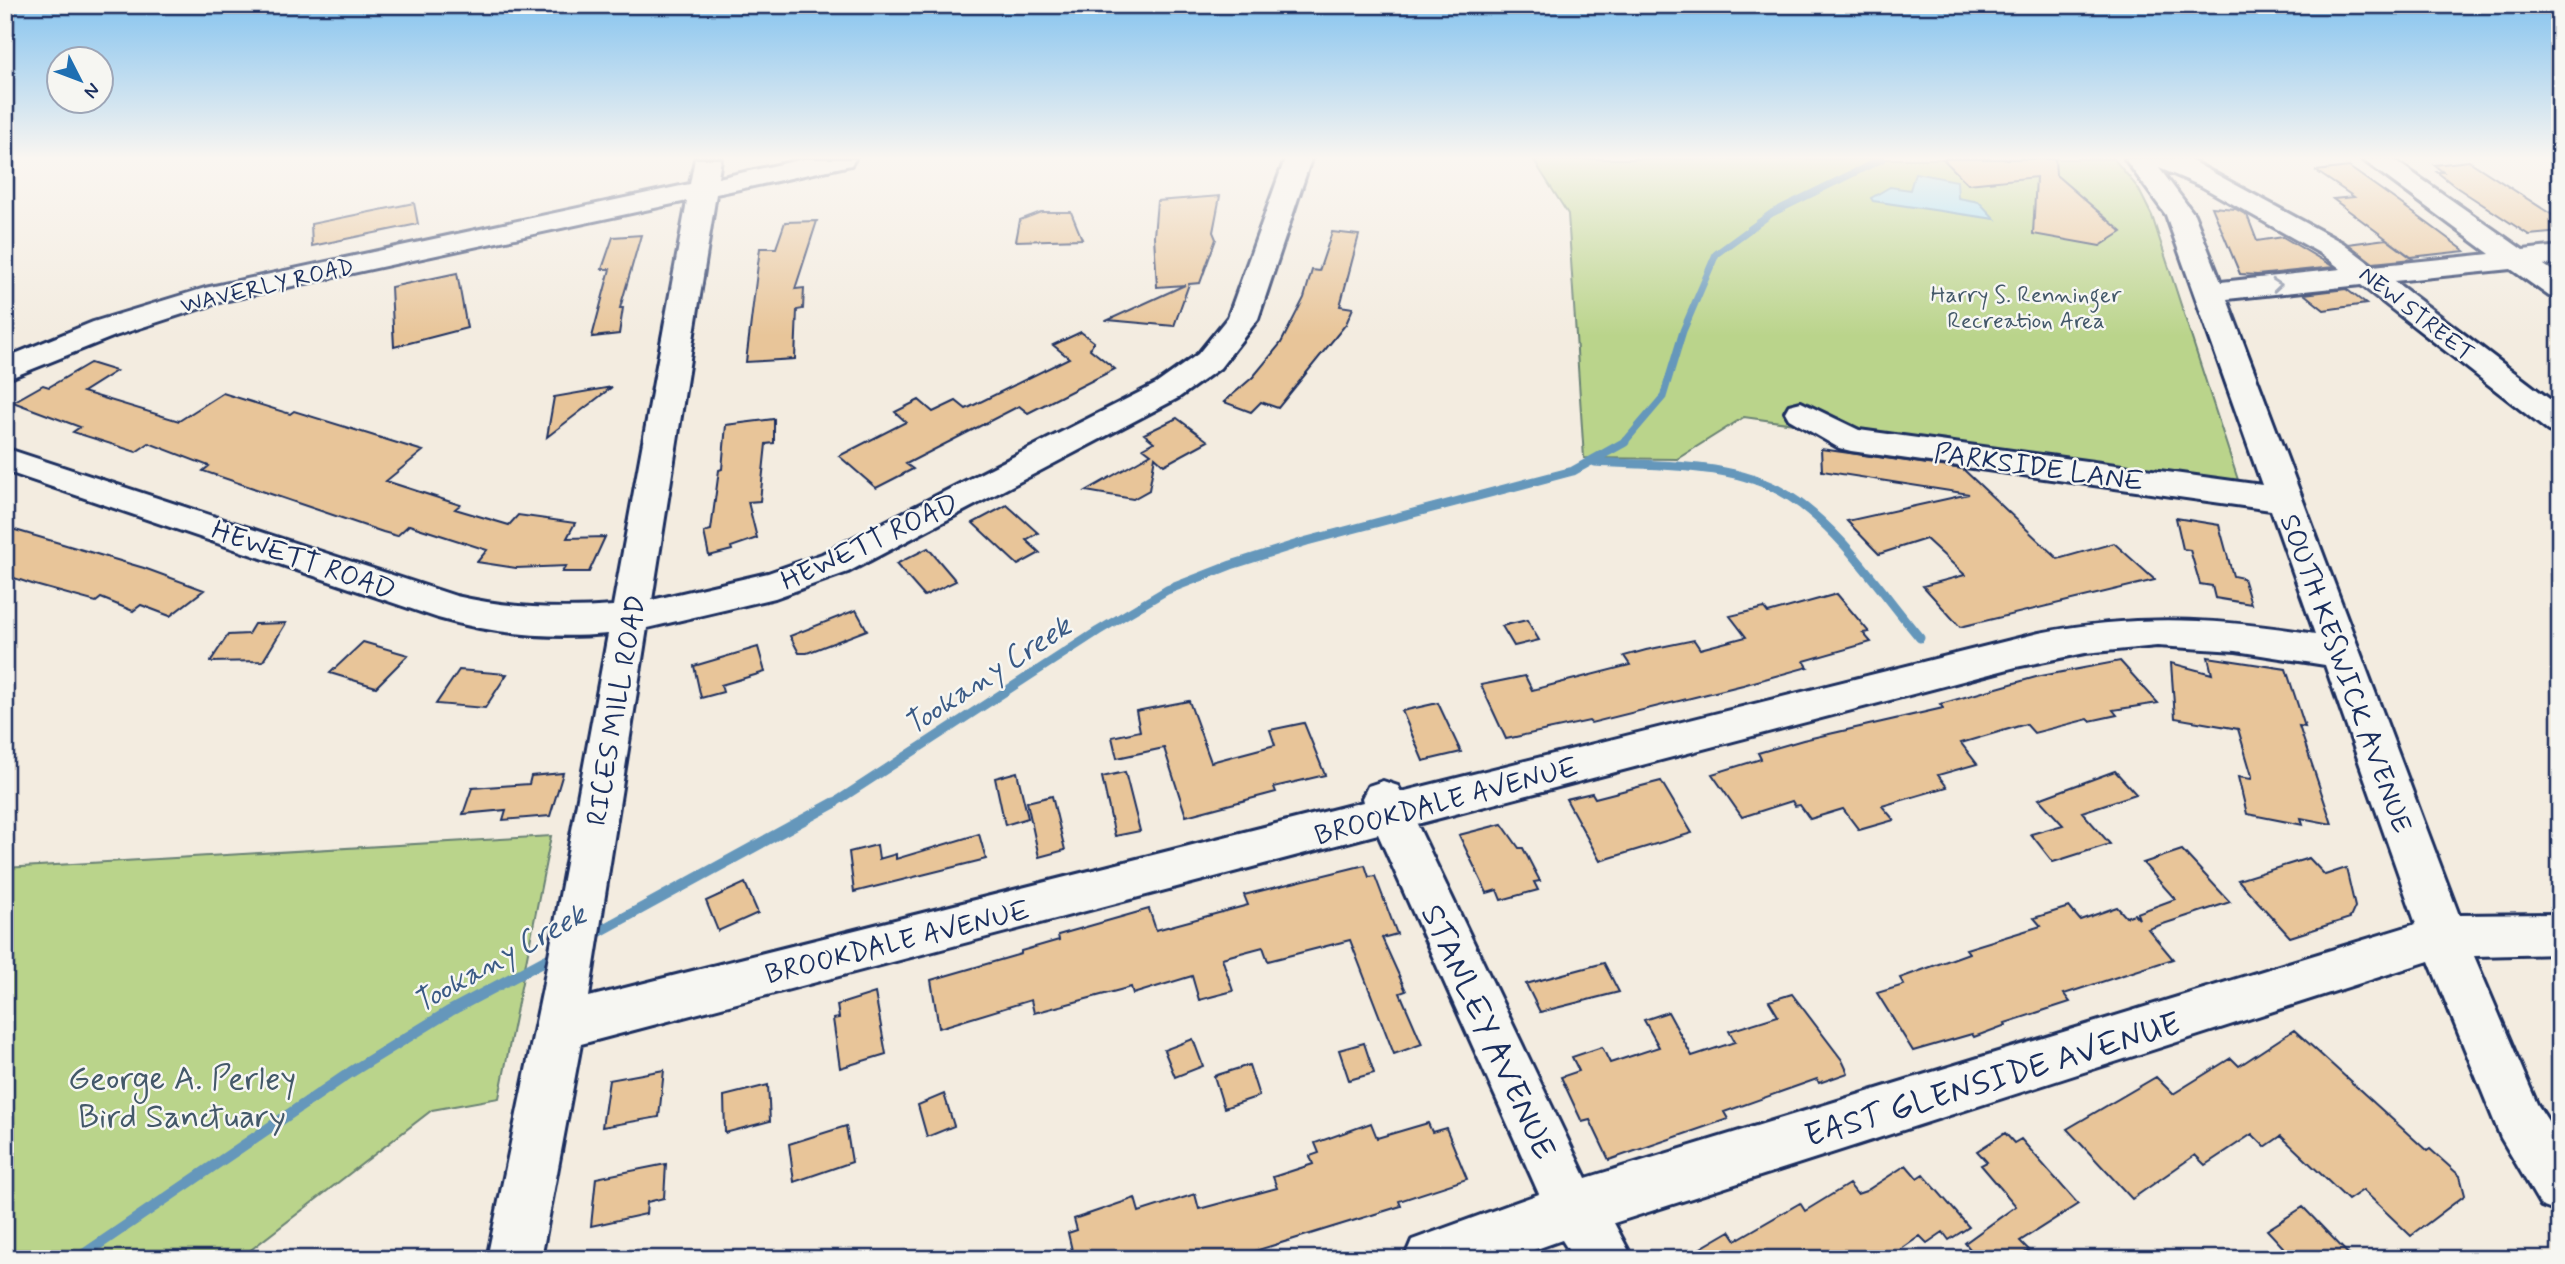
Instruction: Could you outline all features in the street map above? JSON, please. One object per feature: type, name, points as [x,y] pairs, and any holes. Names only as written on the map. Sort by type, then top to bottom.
[{"type":"street","name":"WAVERLY ROAD","points":[[5,370],[104,329],[216,294],[531,218]]},
{"type":"street","name":"RICES MILL ROAD","points":[[514,1259],[564,1007],[698,218]]},
{"type":"street","name":"HEWETT ROAD","points":[[5,459],[451,608],[487,617],[545,622],[632,618],[750,593],[835,563],[1178,383],[1209,361],[1243,319],[1278,218]]},
{"type":"street","name":"SOUTH KESWICK AVENUE","points":[[2181,218],[2470,1009],[2514,1109],[2560,1187]]},
{"type":"street","name":"NEW STREET","points":[[2281,218],[2311,235],[2369,277],[2560,424]]},
{"type":"street","points":[[2458,218],[2560,290]]},
{"type":"street","points":[[2209,292],[2560,255]]},
{"type":"street","name":"PARKSIDE LANE","points":[[1801,412],[1851,440],[2284,500]]},
{"type":"street","name":"BROOKDALE AVENUE","points":[[564,1007],[1948,668],[2072,641],[2132,633],[2200,634],[2267,640],[2339,653]]},
{"type":"street","name":"STANLEY AVENUE","points":[[1387,807],[1573,1209],[1606,1259]]},
{"type":"street","name":"EAST GLENSIDE AVENUE","points":[[1431,1259],[1573,1209],[2444,936],[2560,934]]},
{"type":"green space","name":"Harry S. Renninger Recreation Area","points":[[1568,218],[2153,218],[2240,486],[1744,417],[1677,459],[1584,458]]},
{"type":"green space","name":"George A. Perley Bird Sanctuary","points":[[551,836],[499,1098],[432,1110],[239,1259],[5,1259],[5,868]]},
{"type":"building","points":[[340,218],[417,218],[418,224],[312,246],[311,224]]},
{"type":"building","points":[[1073,218],[1082,239],[1016,241],[1020,220]]},
{"type":"building","points":[[1156,218],[1216,218],[1213,232],[1216,239],[1200,283],[1189,284],[1174,326],[1108,320],[1185,285],[1157,287]]},
{"type":"building","points":[[2034,218],[2106,218],[2122,232],[2100,246],[2033,234]]},
{"type":"building","points":[[2217,218],[2248,218],[2257,241],[2283,237],[2334,267],[2257,275],[2240,274]]},
{"type":"building","points":[[2359,218],[2420,218],[2465,251],[2411,257]]},
{"type":"building","points":[[2503,218],[2560,220],[2560,232],[2529,235]]},
{"type":"building","points":[[817,221],[795,289],[804,288],[803,309],[797,310],[795,359],[746,362],[760,248],[776,248],[785,222]]},
{"type":"building","points":[[1332,232],[1359,235],[1340,306],[1353,308],[1346,324],[1278,408],[1261,402],[1251,412],[1224,402],[1253,377],[1281,343],[1304,298],[1312,270],[1319,271]]},
{"type":"building","points":[[641,235],[620,308],[623,308],[619,334],[592,337],[610,269],[602,269],[613,237]]},
{"type":"building","points":[[2386,239],[2413,259],[2373,263],[2348,244]]},
{"type":"building","points":[[457,273],[467,328],[394,347],[391,287]]},
{"type":"building","points":[[2346,289],[2366,304],[2324,310],[2304,294]]},
{"type":"building","points":[[1081,332],[1094,342],[1090,349],[1115,369],[1028,413],[1019,406],[906,464],[913,469],[876,488],[839,456],[906,422],[895,412],[919,400],[933,412],[956,401],[966,409],[1069,358],[1053,345]]},
{"type":"building","points":[[90,363],[116,371],[83,392],[179,421],[223,393],[290,414],[294,411],[423,451],[386,481],[460,505],[455,509],[509,525],[518,515],[575,523],[567,538],[605,537],[589,572],[562,572],[566,566],[516,568],[477,562],[487,550],[409,525],[397,536],[383,532],[203,471],[209,466],[149,443],[136,452],[73,432],[80,427],[13,402],[43,385],[49,387]]},
{"type":"building","points":[[612,387],[547,437],[554,397]]},
{"type":"building","points":[[1177,418],[1208,441],[1164,465],[1155,457],[1149,490],[1133,499],[1086,491],[1151,454],[1143,448],[1154,442],[1144,434]]},
{"type":"building","points":[[774,419],[774,443],[766,444],[760,501],[748,502],[757,538],[731,547],[732,550],[709,556],[704,532],[711,530],[719,470],[722,469],[726,425]]},
{"type":"building","points":[[1821,449],[1963,469],[2058,559],[2114,543],[2155,580],[1960,627],[1923,586],[1965,575],[1926,539],[1879,554],[1847,521],[1969,494],[1822,471]]},
{"type":"building","points":[[1007,505],[1038,533],[1026,540],[1040,553],[1018,565],[973,523]]},
{"type":"building","points":[[2176,518],[2219,525],[2233,576],[2243,578],[2251,604],[2215,598],[2212,586],[2200,584],[2190,550],[2183,549]]},
{"type":"building","points":[[5,527],[144,568],[204,590],[170,616],[141,605],[133,611],[101,598],[96,602],[35,585],[5,575]]},
{"type":"building","points":[[928,548],[956,581],[924,596],[896,564]]},
{"type":"building","points":[[1837,594],[1869,632],[1863,633],[1871,642],[1804,661],[1808,667],[1743,685],[1591,723],[1589,721],[1506,739],[1481,685],[1525,676],[1532,690],[1630,665],[1624,656],[1646,650],[1694,640],[1700,649],[1746,637],[1730,616],[1764,608],[1768,613]]},
{"type":"building","points":[[856,610],[867,630],[807,653],[799,653],[790,636]]},
{"type":"building","points":[[1527,620],[1539,640],[1514,646],[1502,626]]},
{"type":"building","points":[[286,623],[263,661],[210,662],[228,635],[248,634],[254,624]]},
{"type":"building","points":[[363,642],[408,655],[376,687],[330,673]]},
{"type":"building","points":[[758,647],[765,672],[721,685],[723,692],[701,698],[694,666]]},
{"type":"building","points":[[2208,657],[2286,669],[2305,727],[2299,726],[2332,824],[2301,818],[2303,825],[2247,814],[2238,777],[2251,779],[2252,776],[2238,729],[2175,718],[2171,663],[2212,674]]},
{"type":"building","points":[[2120,661],[2158,703],[2113,710],[2117,715],[2090,721],[2088,719],[2034,733],[2026,724],[1961,743],[1977,764],[1938,775],[1947,787],[1882,806],[1894,820],[1859,830],[1843,809],[1810,819],[1800,805],[1795,806],[1792,801],[1742,817],[1712,774],[1761,759],[1758,753],[1803,740],[1943,708],[1940,704],[2036,677]]},
{"type":"building","points":[[459,670],[507,674],[485,708],[436,704]]},
{"type":"building","points":[[1189,701],[1211,762],[1275,745],[1270,730],[1304,723],[1325,775],[1274,787],[1276,792],[1186,816],[1164,748],[1117,758],[1112,737],[1140,731],[1136,711]]},
{"type":"building","points":[[1438,703],[1461,752],[1423,761],[1402,711]]},
{"type":"building","points":[[2115,771],[2136,794],[2082,812],[2110,844],[2053,862],[2031,834],[2063,825],[2039,799]]},
{"type":"building","points":[[1017,772],[1028,818],[1005,825],[995,778]]},
{"type":"building","points":[[1125,772],[1140,831],[1115,836],[1102,777]]},
{"type":"building","points":[[563,773],[550,816],[503,820],[506,810],[463,814],[472,788],[529,784],[531,776]]},
{"type":"building","points":[[1661,781],[1692,833],[1600,861],[1566,799],[1592,793],[1595,798]]},
{"type":"building","points":[[1052,796],[1065,850],[1039,857],[1027,802]]},
{"type":"building","points":[[1502,824],[1519,848],[1523,848],[1540,881],[1534,882],[1538,890],[1501,900],[1497,890],[1487,893],[1459,835]]},
{"type":"building","points":[[979,834],[986,859],[854,892],[849,852],[877,845],[879,859],[896,854],[896,859]]},
{"type":"building","points":[[2182,850],[2230,902],[2148,929],[2173,959],[2064,994],[2070,1002],[2005,1023],[2006,1025],[1974,1037],[1972,1034],[1913,1051],[1877,993],[1904,985],[1900,978],[1969,953],[1966,949],[2041,926],[2034,918],[2069,907],[2080,920],[2117,907],[2126,917],[2134,914],[2139,919],[2137,913],[2175,899],[2143,863]]},
{"type":"building","points":[[2309,858],[2325,875],[2346,868],[2355,907],[2350,918],[2290,937],[2238,880]]},
{"type":"building","points":[[1365,865],[1369,877],[1375,876],[1397,934],[1382,938],[1406,991],[1400,993],[1422,1044],[1394,1054],[1350,940],[1268,961],[1263,947],[1222,958],[1233,991],[1199,1000],[1192,976],[1133,994],[1131,987],[1034,1013],[1031,1000],[939,1028],[931,980],[1021,954],[1021,951],[1059,940],[1058,935],[1149,909],[1156,930],[1248,905],[1244,895]]},
{"type":"building","points":[[745,883],[758,913],[718,931],[706,901]]},
{"type":"building","points":[[1604,963],[1619,992],[1540,1012],[1526,984]]},
{"type":"building","points":[[875,993],[886,1054],[840,1068],[833,1019],[839,1018],[837,1005]]},
{"type":"building","points":[[1792,994],[1842,1060],[1848,1073],[1819,1083],[1817,1079],[1724,1112],[1728,1119],[1609,1160],[1590,1120],[1582,1122],[1561,1077],[1579,1071],[1572,1057],[1602,1047],[1610,1063],[1659,1047],[1644,1020],[1668,1012],[1692,1056],[1735,1042],[1729,1031],[1778,1016],[1769,1001]]},
{"type":"building","points":[[2294,1030],[2427,1151],[2430,1149],[2460,1176],[2465,1195],[2411,1236],[2363,1190],[2348,1200],[2281,1136],[2265,1147],[2252,1134],[2205,1165],[2195,1155],[2132,1199],[2067,1129],[2156,1077],[2173,1094],[2231,1058],[2239,1066]]},
{"type":"building","points":[[1193,1039],[1203,1066],[1175,1077],[1164,1050]]},
{"type":"building","points":[[1364,1043],[1374,1073],[1349,1080],[1339,1050]]},
{"type":"building","points":[[1249,1065],[1259,1096],[1224,1108],[1214,1076]]},
{"type":"building","points":[[664,1070],[659,1117],[602,1127],[609,1080]]},
{"type":"building","points":[[768,1085],[770,1121],[725,1133],[724,1096]]},
{"type":"building","points":[[944,1094],[954,1126],[927,1137],[918,1105]]},
{"type":"building","points":[[1371,1123],[1377,1138],[1428,1123],[1432,1132],[1446,1128],[1467,1179],[1399,1201],[1401,1206],[1229,1259],[1074,1259],[1068,1233],[1077,1230],[1074,1219],[1135,1198],[1139,1212],[1195,1194],[1199,1209],[1277,1188],[1273,1177],[1313,1164],[1310,1156],[1319,1153],[1315,1143]]},
{"type":"building","points":[[846,1126],[852,1162],[794,1182],[789,1144]]},
{"type":"building","points":[[2005,1133],[2014,1143],[2021,1139],[2078,1204],[2020,1241],[2029,1250],[2016,1259],[1978,1259],[1965,1243],[2016,1206],[1981,1165],[1987,1162],[1977,1151]]},
{"type":"building","points":[[666,1164],[664,1198],[647,1202],[646,1214],[591,1226],[596,1178]]},
{"type":"building","points":[[1906,1165],[1917,1178],[1923,1174],[1969,1227],[1949,1240],[1943,1232],[1927,1243],[1920,1236],[1887,1259],[1682,1259],[1730,1231],[1736,1240],[1800,1203],[1805,1211],[1849,1184],[1857,1194],[1866,1191]]},
{"type":"building","points":[[2303,1207],[2353,1259],[2294,1259],[2267,1230]]},
{"type":"waterway","name":"Tookany Creek","points":[[1624,442],[1663,397],[1683,331],[1716,254],[1765,218]]},
{"type":"waterway","name":"Tookany Creek","points":[[831,805],[1098,631],[1167,590],[1231,565],[1307,541],[1573,471],[1624,442]]},
{"type":"waterway","points":[[1595,462],[1669,465],[1720,471],[1744,476],[1789,496],[1808,509],[1843,543],[1920,638]]},
{"type":"waterway","name":"Tookany Creek","points":[[591,936],[834,803]]},
{"type":"waterway","name":"Tookany Creek","points":[[77,1259],[351,1072],[450,1011],[557,954]]}]
